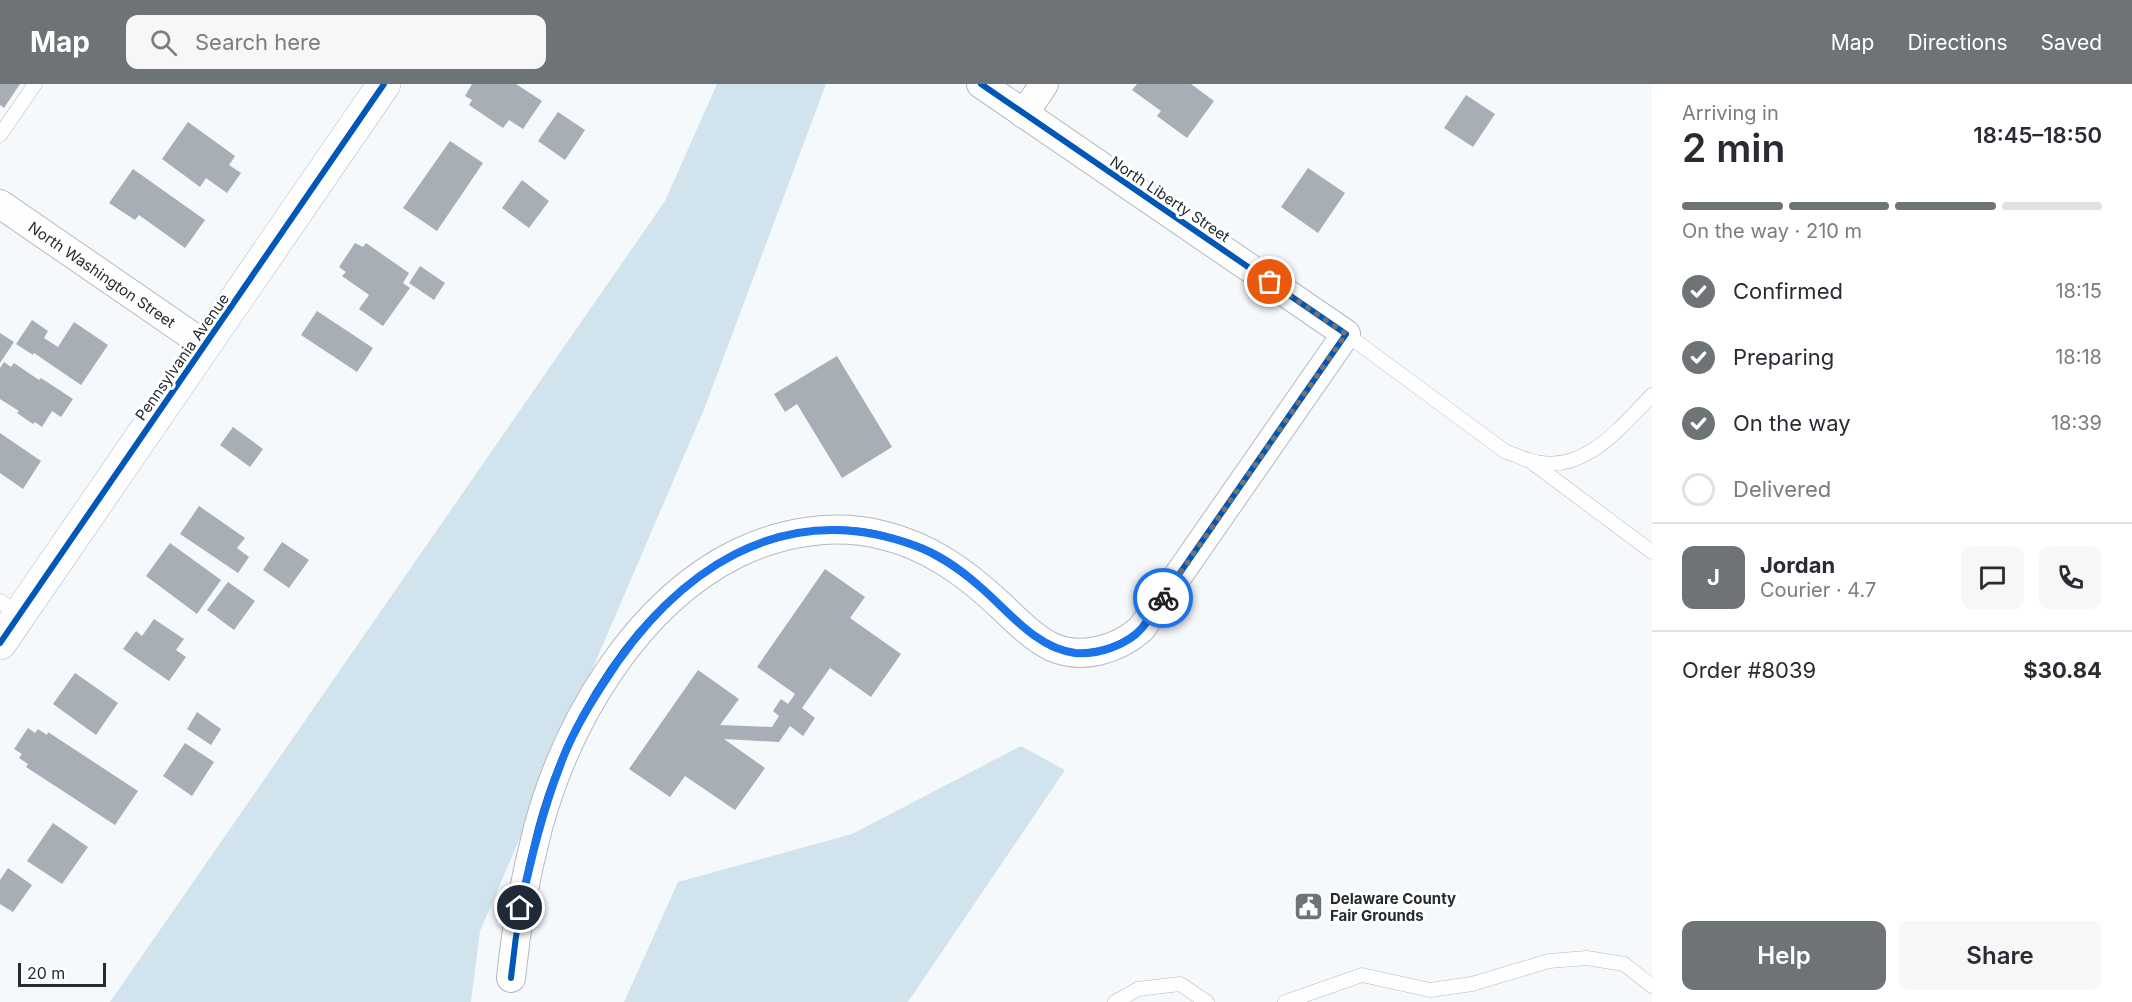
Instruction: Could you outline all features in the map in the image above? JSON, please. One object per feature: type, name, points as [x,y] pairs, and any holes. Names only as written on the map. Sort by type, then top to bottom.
[{"type":"street","name":"Pennsylvania Avenue","points":[[0,643],[10,608],[205,345],[384,84]]},
{"type":"street","name":"North Liberty Street","points":[[981,84],[1346,334]]},
{"type":"street","points":[[1024,114],[1044,84]]},
{"type":"street","name":"North Washington Street","points":[[0,204],[205,345]]},
{"type":"street","points":[[511,978],[516,928],[538,827],[560,764],[586,710],[621,656],[654,615],[690,582],[715,564],[760,543],[806,531],[840,529],[882,535],[918,547],[954,566],[1033,635],[1053,647],[1076,653],[1102,651],[1131,638],[1141,629],[1346,334]]},
{"type":"lane","points":[[0,135],[35,84]]},
{"type":"lane","points":[[1346,334],[1506,452],[1530,461],[1556,463],[1586,455],[1611,437],[1652,395]]},
{"type":"lane","points":[[1530,461],[1652,552]]},
{"type":"lane","points":[[1285,1002],[1362,975],[1430,990],[1472,984],[1549,961],[1587,958],[1624,964],[1652,986]]},
{"type":"lane","points":[[1114,1002],[1137,989],[1180,984],[1207,1002]]},
{"type":"shaded area","points":[[717,84],[826,84],[705,407],[480,931],[471,1002],[110,1002],[665,201]]},
{"type":"shaded area","points":[[1021,746],[1065,770],[908,1002],[624,1002],[678,882],[852,834]]},
{"type":"building","points":[[0,84],[20,84],[4,108],[0,105]]},
{"type":"building","points":[[472,84],[516,84],[542,101],[523,129],[509,120],[503,128],[469,105],[472,100],[465,96]]},
{"type":"building","points":[[1137,84],[1191,84],[1214,101],[1187,138],[1157,116],[1161,111],[1132,90]]},
{"type":"building","points":[[1466,95],[1495,114],[1473,147],[1444,128]]},
{"type":"building","points":[[558,112],[585,130],[565,160],[538,141]]},
{"type":"building","points":[[188,122],[235,156],[229,165],[241,173],[227,193],[206,178],[200,187],[162,159]]},
{"type":"building","points":[[450,141],[483,163],[437,231],[403,208]]},
{"type":"building","points":[[1308,168],[1345,193],[1318,233],[1281,207]]},
{"type":"building","points":[[133,169],[205,220],[185,248],[139,215],[135,220],[109,203]]},
{"type":"building","points":[[522,180],[549,201],[529,228],[502,208]]},
{"type":"building","points":[[355,243],[363,247],[366,243],[409,273],[403,283],[410,288],[383,326],[359,309],[369,295],[342,276],[346,272],[339,267]]},
{"type":"building","points":[[420,266],[445,283],[434,300],[409,283]]},
{"type":"building","points":[[317,311],[373,348],[357,372],[301,335]]},
{"type":"building","points":[[32,320],[48,331],[44,338],[58,347],[74,322],[108,345],[81,385],[34,353],[33,355],[16,344]]},
{"type":"building","points":[[0,333],[14,342],[0,363]]},
{"type":"building","points":[[837,356],[892,447],[842,478],[797,404],[785,412],[774,394]]},
{"type":"building","points":[[4,362],[11,367],[14,363],[73,399],[61,417],[52,411],[42,427],[35,422],[33,424],[17,413],[19,411],[0,399],[0,368]]},
{"type":"building","points":[[233,427],[263,449],[250,467],[220,445]]},
{"type":"building","points":[[0,433],[41,461],[23,489],[0,473]]},
{"type":"building","points":[[199,506],[245,538],[237,548],[249,557],[238,573],[180,534]]},
{"type":"building","points":[[282,542],[309,560],[289,588],[263,570]]},
{"type":"building","points":[[170,543],[221,580],[197,614],[146,576]]},
{"type":"building","points":[[825,569],[865,597],[850,618],[901,654],[871,697],[830,668],[802,708],[815,718],[803,736],[790,726],[779,742],[724,739],[765,768],[735,810],[685,776],[670,797],[629,769],[698,670],[739,699],[720,725],[772,727],[779,716],[773,711],[781,699],[788,704],[795,694],[757,667]]},
{"type":"building","points":[[228,582],[255,601],[234,630],[207,610]]},
{"type":"building","points":[[154,619],[184,639],[176,650],[186,657],[169,681],[123,649],[136,631],[142,636]]},
{"type":"building","points":[[75,673],[118,703],[96,735],[53,704]]},
{"type":"building","points":[[197,712],[221,729],[211,745],[187,729]]},
{"type":"building","points":[[28,728],[35,733],[38,729],[47,735],[48,732],[138,791],[115,825],[26,767],[28,764],[19,758],[22,754],[14,749]]},
{"type":"building","points":[[185,743],[214,762],[192,796],[163,776]]},
{"type":"building","points":[[53,823],[88,847],[62,884],[27,861]]},
{"type":"building","points":[[8,868],[32,885],[13,912],[0,904],[0,880]]},
{"type":"cycle path","points":[[0,643],[384,84]]},
{"type":"cycle path","points":[[511,978],[533,846],[551,788],[567,747],[587,707],[611,669],[638,634],[668,602],[701,575],[738,553],[790,535],[827,530],[864,531],[915,546],[946,562],[974,582],[1031,633],[1052,647],[1075,653],[1099,651],[1110,647],[1141,629],[1346,334],[981,84]]},
{"type":"way so far","points":[[1163,598],[1346,334],[1270,282]]},
{"type":"place","name":"Delaware County Fair Grounds","points":[[1309,907]]},
{"type":"route","points":[[520,908],[538,827],[560,764],[586,710],[621,656],[654,615],[690,582],[715,564],[760,543],[806,531],[840,529],[882,535],[918,547],[954,566],[1033,635],[1053,647],[1076,653],[1102,651],[1131,638],[1141,629],[1163,598]]}]
